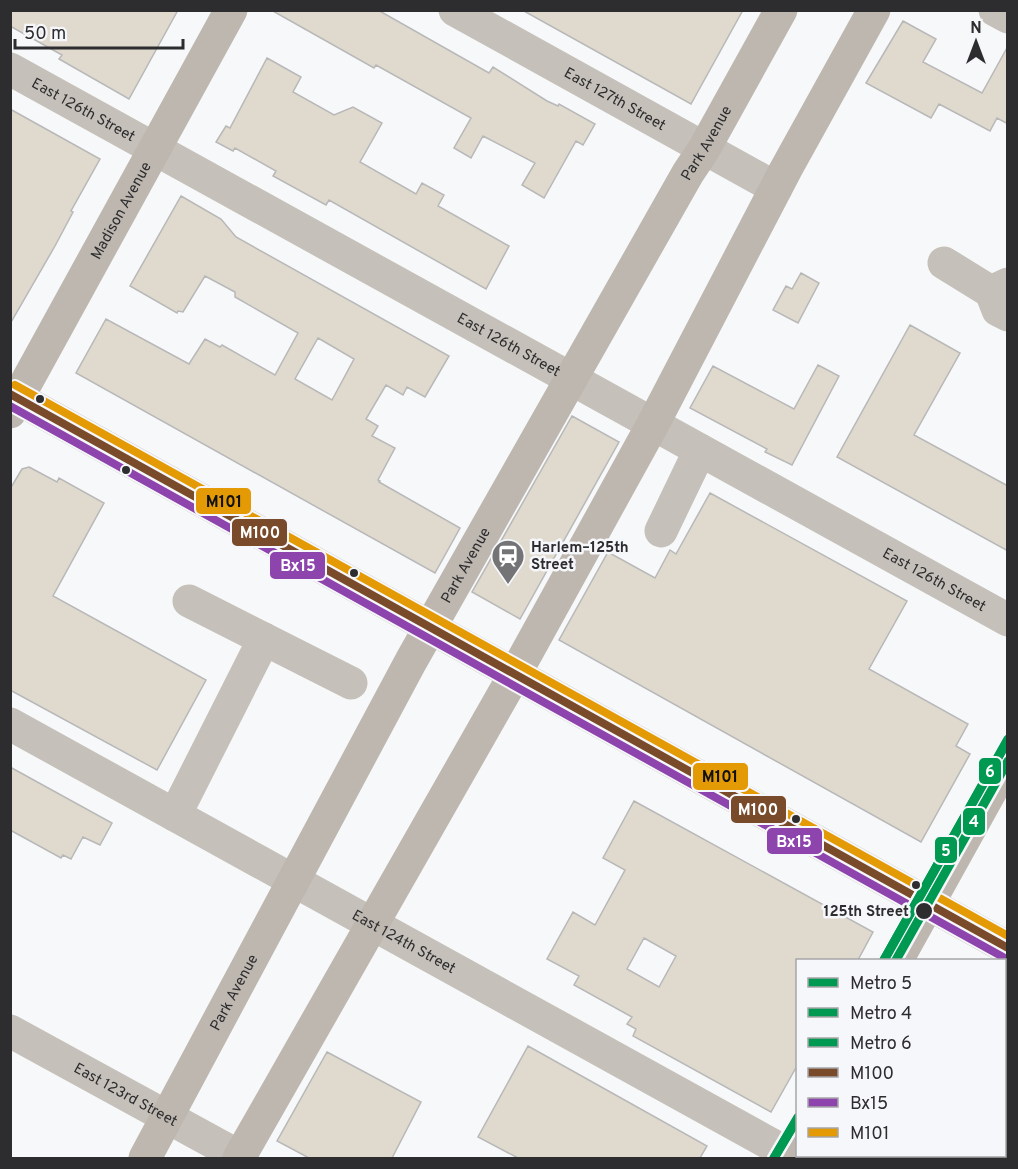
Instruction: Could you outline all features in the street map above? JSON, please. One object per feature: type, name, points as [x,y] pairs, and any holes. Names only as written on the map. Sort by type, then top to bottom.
[{"type":"main road","name":"Madison Avenue","points":[[13,401],[231,10]]},
{"type":"main road","name":"Park Avenue","points":[[145,1158],[431,628],[781,10]]},
{"type":"main road","points":[[240,1158],[515,674],[653,424],[776,188],[874,10]]},
{"type":"main road","points":[[13,401],[515,674],[1008,948]]},
{"type":"main road","points":[[898,959],[1008,760]]},
{"type":"street","name":"East 127th Street","points":[[455,10],[776,188]]},
{"type":"street","points":[[995,10],[1008,17]]},
{"type":"street","name":"East 126th Street","points":[[10,69],[1008,620]]},
{"type":"street","points":[[944,263],[1002,297]]},
{"type":"street","points":[[661,531],[700,450]]},
{"type":"street","points":[[189,601],[351,683]]},
{"type":"street","points":[[175,815],[264,639]]},
{"type":"street","name":"East 124th Street","points":[[10,724],[792,1153]]},
{"type":"street","name":"East 123rd Street","points":[[10,1031],[240,1158]]},
{"type":"building","points":[[10,10],[178,10],[129,99],[59,59],[62,55],[10,26]]},
{"type":"building","points":[[271,10],[378,10],[489,73],[493,67],[547,101],[558,106],[559,104],[595,124],[583,145],[576,141],[544,198],[522,185],[535,163],[483,136],[471,158],[454,148],[471,118],[376,65],[374,68]]},
{"type":"building","points":[[522,10],[743,10],[691,104]]},
{"type":"building","points":[[903,21],[936,39],[923,62],[982,93],[1008,46],[1008,124],[997,118],[990,131],[939,104],[931,118],[866,83]]},
{"type":"building","points":[[267,58],[301,77],[293,92],[334,115],[353,107],[382,123],[360,162],[416,194],[422,183],[444,195],[438,206],[509,246],[486,289],[329,200],[326,205],[273,176],[276,171],[235,148],[233,151],[216,142],[226,126],[230,128]]},
{"type":"building","points":[[10,109],[100,159],[71,211],[73,212],[55,246],[10,324]]},
{"type":"building","points":[[181,196],[221,219],[236,237],[449,356],[425,397],[407,387],[403,395],[386,385],[366,419],[378,426],[372,436],[395,448],[379,482],[460,528],[435,573],[76,373],[106,319],[189,364],[205,339],[220,347],[222,345],[275,375],[298,333],[235,297],[235,292],[205,276],[183,312],[178,311],[177,313],[130,286]],"holes":[[[318,338],[354,359],[332,400],[295,379]]]},
{"type":"building","points":[[801,273],[819,283],[798,323],[773,310],[786,286],[792,289]]},
{"type":"building","points":[[910,325],[960,353],[914,435],[1008,486],[1008,551],[837,457]]},
{"type":"building","points":[[818,365],[839,376],[792,465],[765,452],[767,449],[690,408],[713,366],[794,409]]},
{"type":"building","points":[[572,416],[619,442],[520,619],[472,592]]},
{"type":"building","points":[[29,467],[57,482],[59,478],[104,503],[53,596],[206,680],[157,770],[10,690],[10,489],[22,469]]},
{"type":"building","points":[[710,493],[907,601],[869,669],[968,724],[956,746],[970,754],[921,842],[559,640],[608,552],[655,578],[670,550],[676,554]]},
{"type":"building","points":[[10,767],[112,823],[100,845],[83,837],[71,859],[63,855],[61,858],[10,830]]},
{"type":"building","points":[[634,801],[873,932],[859,959],[796,959],[796,1068],[771,1112],[633,1036],[636,1029],[627,1024],[632,1017],[574,985],[579,976],[547,959],[573,912],[595,925],[625,870],[603,858]],"holes":[[[644,938],[676,956],[659,987],[627,969]]]},
{"type":"building","points":[[528,1046],[707,1146],[700,1158],[518,1158],[478,1137]]},
{"type":"building","points":[[327,1052],[421,1102],[392,1158],[309,1158],[277,1141]]},
{"type":"metro line","name":"6","points":[[885,959],[1008,739]]},
{"type":"metro line","name":"5","points":[[885,959],[1008,740]]},
{"type":"metro line","name":"4","points":[[897,959],[1008,761]]},
{"type":"metro line","name":"5","points":[[774,1158],[796,1120]]},
{"type":"metro line","name":"6","points":[[774,1158],[796,1121]]},
{"type":"transit line","name":"M101","points":[[15,385],[1008,936]]},
{"type":"transit line","name":"M100","points":[[10,394],[1008,948]]},
{"type":"transit line","name":"Bx15","points":[[10,406],[1003,957]]},
{"type":"transit line","name":"M101","points":[[888,955],[920,899]]},
{"type":"place","name":"Harlem–125th Street","points":[[508,585]]},
{"type":"place","name":"125th Street","points":[[924,911]]}]
